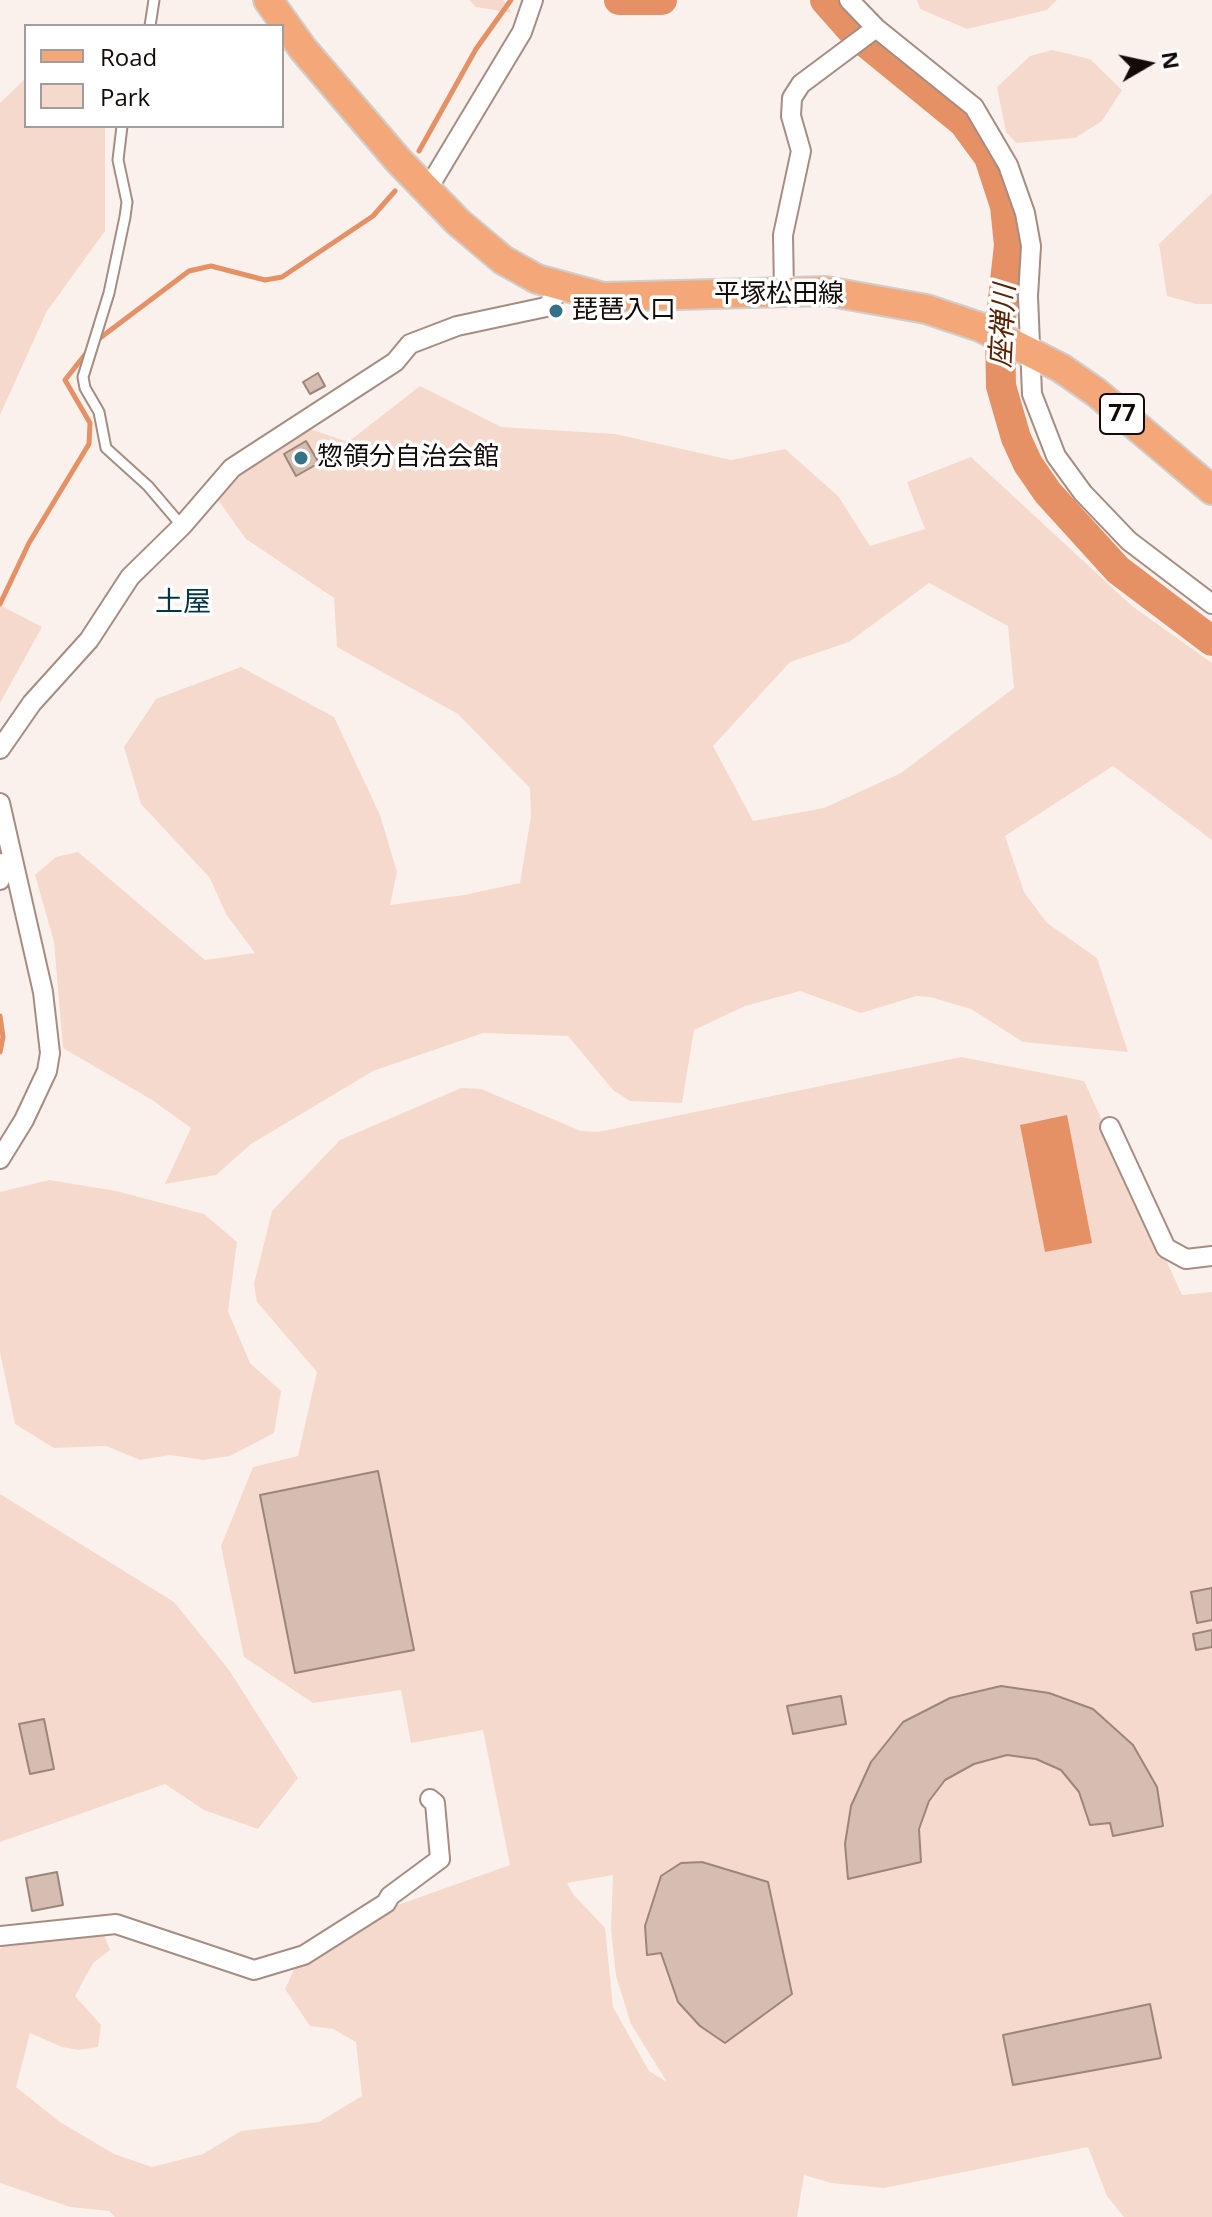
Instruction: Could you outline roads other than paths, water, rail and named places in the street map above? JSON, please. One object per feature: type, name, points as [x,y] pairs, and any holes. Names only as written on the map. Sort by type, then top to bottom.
[{"type":"main road","name":"平塚松田線","points":[[268,0],[303,49],[427,190],[503,260],[562,288],[603,297],[640,299],[826,291],[885,300],[980,327],[1027,349],[1097,393],[1212,490]]},
{"type":"street","points":[[849,0],[876,28],[974,107],[1008,165],[1025,213],[1031,246],[1027,349],[1032,394],[1041,424],[1065,468],[1129,541],[1212,604]]},
{"type":"street","points":[[427,190],[488,83],[522,32],[532,6]]},
{"type":"street","points":[[784,291],[783,235],[801,151],[791,116],[792,98],[801,84],[876,28]]},
{"type":"street","points":[[0,749],[32,703],[89,640],[130,577],[182,526],[232,468],[395,362],[410,344],[457,326],[546,307],[562,288]]},
{"type":"street","points":[[0,803],[43,992],[50,1053],[41,1083],[0,1159]]},
{"type":"street","points":[[0,863],[0,880]]},
{"type":"street","points":[[1110,1127],[1166,1248],[1186,1259],[1212,1256]]},
{"type":"street","points":[[0,1936],[116,1924],[254,1970],[304,1955],[386,1903],[390,1896],[440,1859],[435,1803],[430,1799]]},
{"type":"lane","points":[[150,24],[154,0]]},
{"type":"lane","points":[[122,128],[117,150],[127,202],[125,217],[109,293],[83,377],[85,388],[99,412],[106,448],[148,486],[182,526]]},
{"type":"waterway","points":[[419,151],[476,49],[511,0]]},
{"type":"waterway","name":"座禅川","points":[[619,0],[662,0]]},
{"type":"waterway","name":"座禅川","points":[[825,0],[855,34],[964,123],[989,157],[1005,206],[1009,245],[1000,327],[1001,386],[1016,438],[1028,464],[1048,493],[1118,570],[1212,641]]},
{"type":"waterway","points":[[96,341],[189,271],[211,266],[265,280],[282,277],[373,216],[395,191]]},
{"type":"waterway","points":[[0,604],[29,543],[89,444],[90,423],[65,380],[87,352]]},
{"type":"waterway","points":[[0,1016],[3,1037],[0,1052]]},
{"type":"place","name":"琵琶入口","points":[[556,311]]},
{"type":"place","name":"惣領分自治会館","points":[[301,458]]},
{"type":"district","name":"土屋","points":[[183,603]]}]
